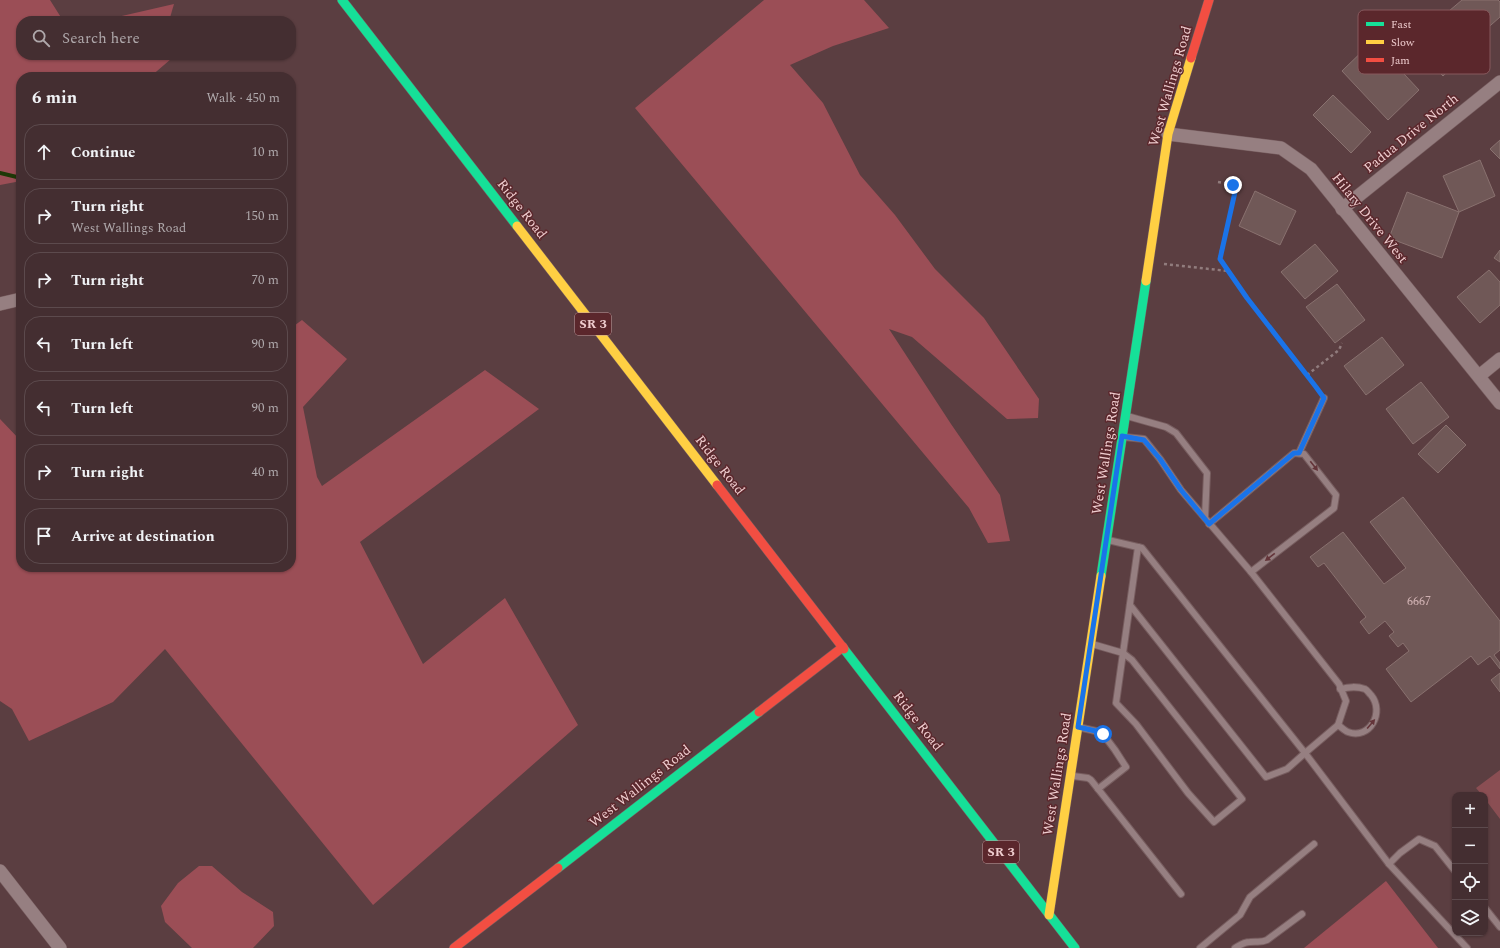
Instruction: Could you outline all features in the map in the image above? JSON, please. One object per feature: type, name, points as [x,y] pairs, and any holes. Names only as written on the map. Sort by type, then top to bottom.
[{"type":"street","name":"Ridge Road","points":[[342,0],[844,647],[1075,948]]},
{"type":"street","name":"West Wallings Road","points":[[1050,915],[1168,134],[1209,0]]},
{"type":"street","name":"Padua Drive North","points":[[1342,209],[1500,82]]},
{"type":"street","name":"Hilary Drive West","points":[[1168,134],[1281,148],[1311,170],[1500,403]]},
{"type":"street","points":[[0,304],[16,301]]},
{"type":"street","points":[[1479,376],[1500,359]]},
{"type":"street","name":"West Wallings Road","points":[[454,948],[844,647]]},
{"type":"street","points":[[0,871],[60,948]]},
{"type":"lane","points":[[1299,453],[1324,398]]},
{"type":"lane","points":[[1126,416],[1166,427],[1176,433],[1184,442],[1207,473],[1207,521]]},
{"type":"lane","points":[[1122,436],[1144,440],[1160,459],[1181,490],[1251,572],[1338,684],[1346,701],[1338,725],[1287,769],[1266,777],[1130,605]]},
{"type":"lane","points":[[1207,521],[1294,453],[1304,454],[1336,495],[1334,508],[1251,572]]},
{"type":"lane","points":[[1107,540],[1142,548],[1305,753],[1389,864],[1467,948]]},
{"type":"lane","points":[[1091,644],[1123,653],[1132,660],[1242,799],[1214,822],[1188,793],[1136,724],[1116,703],[1123,653],[1138,548]]},
{"type":"lane","points":[[1338,725],[1348,732],[1359,734],[1370,727],[1376,718],[1377,708],[1373,697],[1366,689],[1353,686],[1340,689]]},
{"type":"lane","points":[[1078,727],[1103,734],[1126,767],[1098,789]]},
{"type":"lane","points":[[1071,775],[1088,778],[1181,894]]},
{"type":"lane","points":[[1389,864],[1400,853],[1419,839],[1435,846],[1452,867]]},
{"type":"lane","points":[[1200,948],[1240,915],[1250,897],[1314,844]]},
{"type":"lane","points":[[1488,912],[1500,927]]},
{"type":"lane","points":[[1235,948],[1251,941],[1262,942],[1267,940],[1302,914]]},
{"type":"path","points":[[1218,182],[1233,185],[1232,191],[1235,192],[1220,259],[1247,298],[1324,398]]},
{"type":"path","points":[[1164,264],[1228,272]]},
{"type":"path","points":[[1307,375],[1339,350],[1342,343]]},
{"type":"shaded area","points":[[0,0],[50,0],[60,16],[16,16],[16,60],[170,60],[156,72],[16,72],[16,182],[0,185]]},
{"type":"shaded area","points":[[764,0],[864,0],[889,28],[833,46],[790,65],[823,103],[860,175],[895,215],[935,269],[984,318],[1039,399],[1038,418],[1007,419],[912,337],[889,329],[951,424],[1000,495],[1010,541],[988,543],[969,508],[635,108]]},
{"type":"shaded area","points":[[174,4],[170,16],[122,16]]},
{"type":"shaded area","points":[[302,320],[347,359],[303,407],[317,477],[322,486],[485,370],[539,409],[360,542],[423,664],[505,598],[578,725],[373,905],[165,649],[113,702],[29,741],[12,709],[0,701],[0,419],[16,436],[16,572],[296,572],[296,324]]},
{"type":"shaded area","points":[[1500,770],[1500,819],[1488,803],[1488,792],[1479,792],[1476,788]]},
{"type":"shaded area","points":[[199,866],[212,866],[242,892],[273,912],[274,926],[253,948],[192,948],[165,922],[161,906],[178,883]]},
{"type":"shaded area","points":[[1386,881],[1438,948],[1304,948]]},
{"type":"building","points":[[1462,0],[1498,0],[1500,2],[1500,17],[1490,26],[1490,10],[1450,10]]},
{"type":"building","points":[[1358,56],[1358,74],[1404,74],[1419,90],[1388,120],[1342,71]]},
{"type":"building","points":[[1333,95],[1371,132],[1351,153],[1313,115]]},
{"type":"building","points":[[1500,140],[1500,159],[1490,149]]},
{"type":"building","points":[[1480,160],[1495,196],[1459,212],[1443,176]]},
{"type":"building","points":[[1255,191],[1296,211],[1280,245],[1239,226]]},
{"type":"building","points":[[1407,192],[1459,212],[1442,258],[1389,238]]},
{"type":"building","points":[[1315,244],[1338,271],[1305,299],[1281,272]]},
{"type":"building","points":[[1500,250],[1500,262],[1494,258]]},
{"type":"building","points":[[1489,270],[1500,282],[1500,305],[1480,323],[1457,297]]},
{"type":"building","points":[[1337,284],[1365,320],[1335,343],[1306,307]]},
{"type":"building","points":[[1382,337],[1404,365],[1366,395],[1344,366]]},
{"type":"building","points":[[1421,382],[1449,417],[1413,444],[1386,409]]},
{"type":"building","points":[[1446,425],[1466,445],[1438,473],[1418,454]]},
{"type":"building","points":[[1403,497],[1500,621],[1500,650],[1494,655],[1500,663],[1500,669],[1490,656],[1478,665],[1471,656],[1411,702],[1386,669],[1409,651],[1403,643],[1398,647],[1389,636],[1394,632],[1385,621],[1369,634],[1360,622],[1366,617],[1324,563],[1318,567],[1310,557],[1343,532],[1384,584],[1406,568],[1370,522]]},
{"type":"building","points":[[1500,673],[1500,692],[1491,680]]},
{"type":"waterway","points":[[0,173],[16,177]]},
{"type":"traffic: fast","points":[[342,0],[517,226]]},
{"type":"traffic: fast","points":[[1101,576],[1146,281]]},
{"type":"traffic: fast","points":[[844,649],[1075,948]]},
{"type":"traffic: fast","points":[[558,868],[759,712]]},
{"type":"traffic: slow","points":[[1146,281],[1168,134],[1191,58]]},
{"type":"traffic: slow","points":[[517,226],[717,485]]},
{"type":"traffic: slow","points":[[1049,915],[1101,576]]},
{"type":"traffic: jam","points":[[1191,58],[1209,0]]},
{"type":"traffic: jam","points":[[717,485],[844,649]]},
{"type":"traffic: jam","points":[[759,712],[843,647]]},
{"type":"traffic: jam","points":[[454,948],[558,868]]},
{"type":"route","points":[[1103,734],[1078,727],[1122,436],[1144,440],[1160,459],[1181,490],[1209,524],[1294,453],[1299,453],[1324,398],[1247,298],[1220,259],[1235,192],[1232,191],[1233,185]]}]
